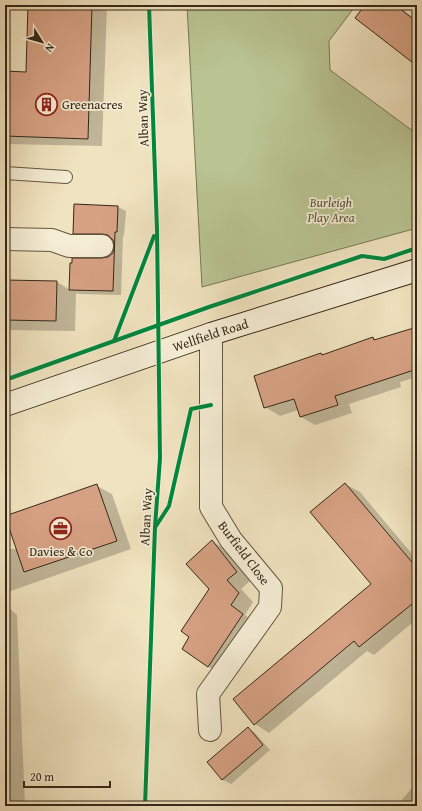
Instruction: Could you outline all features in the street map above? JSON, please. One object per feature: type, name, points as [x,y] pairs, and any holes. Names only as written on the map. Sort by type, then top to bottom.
[{"type":"street","points":[[5,238],[52,240],[70,246],[102,246]]},
{"type":"street","name":"Wellfield Road","points":[[5,405],[211,334],[417,270]]},
{"type":"street","name":"Burfield Close","points":[[210,730],[208,694],[270,607],[271,588],[231,540],[211,508],[211,334]]},
{"type":"lane","points":[[5,173],[66,177]]},
{"type":"green space","name":"Burleigh Play Area","points":[[187,5],[356,5],[329,41],[330,70],[417,134],[417,228],[202,287]]},
{"type":"building","name":"Greenacres","points":[[28,5],[92,5],[88,139],[5,136],[5,71],[26,72]]},
{"type":"building","points":[[365,5],[395,5],[417,22],[417,66],[355,18]]},
{"type":"building","points":[[74,204],[118,206],[117,232],[115,232],[113,291],[69,290],[70,263],[72,263],[72,258],[108,257],[113,253],[114,246],[113,240],[108,235],[73,234]]},
{"type":"building","points":[[5,280],[57,281],[56,321],[5,320]]},
{"type":"building","points":[[417,327],[417,369],[335,396],[338,405],[300,417],[294,399],[264,408],[254,376],[321,353],[322,355],[373,337],[374,340]]},
{"type":"building","points":[[345,483],[417,568],[417,600],[359,647],[354,641],[254,725],[233,699],[371,584],[310,512]]},
{"type":"building","name":"Davies & Co","points":[[97,484],[117,541],[24,572],[5,516]]},
{"type":"building","points":[[212,540],[237,572],[227,580],[239,593],[231,605],[243,614],[208,667],[182,649],[189,637],[181,631],[209,589],[186,564]]},
{"type":"building","points":[[248,727],[263,745],[222,780],[207,762]]},
{"type":"cycle path","name":"Alban Way","points":[[145,806],[155,527],[160,458],[157,230],[149,5]]},
{"type":"cycle path","points":[[114,341],[154,236]]},
{"type":"cycle path","points":[[5,380],[209,307],[362,256],[384,259],[417,248]]},
{"type":"cycle path","name":"Alban Way","points":[[156,526],[169,506],[191,409],[211,405]]},
{"type":"place","name":"Greenacres","points":[[47,104]]},
{"type":"place","name":"Davies & Co","points":[[61,529]]}]
